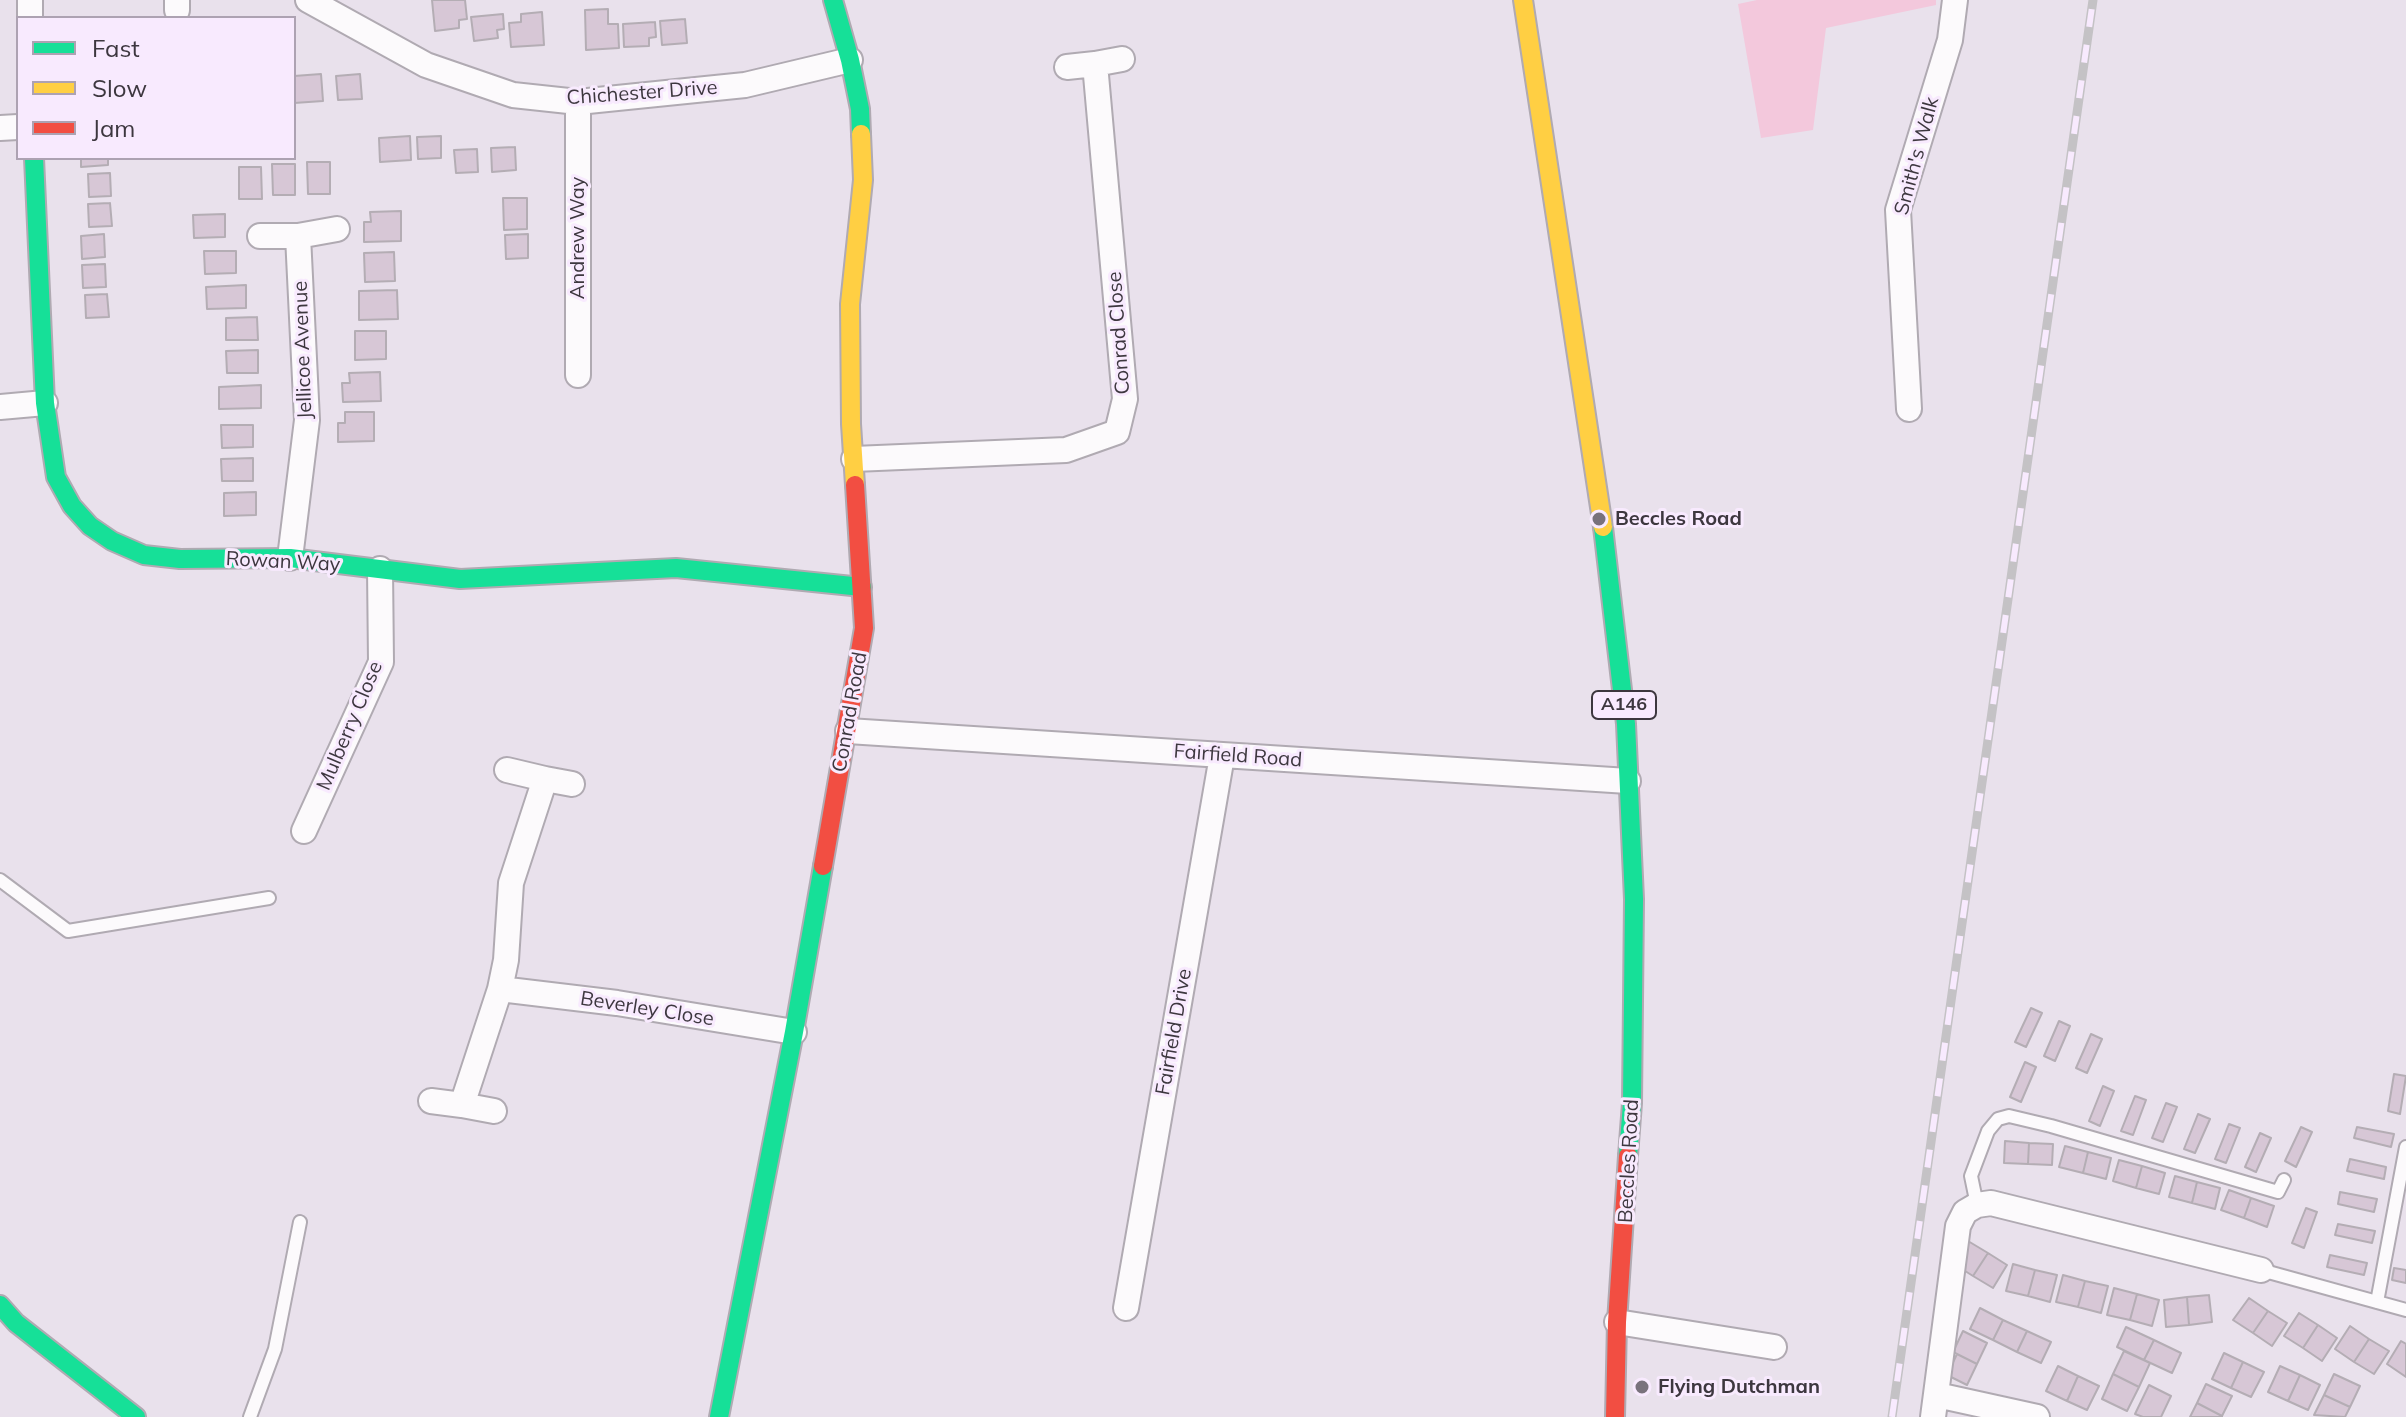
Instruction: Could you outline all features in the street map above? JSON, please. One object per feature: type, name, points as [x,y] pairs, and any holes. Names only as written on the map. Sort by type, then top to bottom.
[{"type":"main road","name":"Conrad Road","points":[[719,1417],[794,1032],[864,628],[851,424],[850,304],[863,180],[860,109],[833,0]]},
{"type":"main road","name":"Beccles Road","points":[[1523,0],[1621,670],[1634,899],[1632,1103],[1617,1322],[1615,1417]]},
{"type":"main road","name":"Rowan Way","points":[[34,160],[45,403],[56,477],[72,506],[90,526],[112,541],[144,555],[180,559],[290,558],[478,580],[676,568],[862,587]]},
{"type":"main road","points":[[0,1305],[16,1323],[136,1417]]},
{"type":"street","name":"Chichester Drive","points":[[308,0],[426,65],[513,95],[578,102],[745,85],[850,60]]},
{"type":"street","name":"Smith's Walk","points":[[1909,409],[1898,210],[1950,40],[1955,0]]},
{"type":"street","points":[[1067,67],[1122,59]]},
{"type":"street","name":"Conrad Close","points":[[854,459],[1066,450],[1117,432],[1125,399],[1095,64]]},
{"type":"street","name":"Andrew Way","points":[[578,102],[578,375]]},
{"type":"street","points":[[260,236],[298,236],[337,229]]},
{"type":"street","name":"Jellicoe Avenue","points":[[290,558],[307,420],[298,236]]},
{"type":"street","points":[[0,407],[45,403]]},
{"type":"street","name":"Mulberry Close","points":[[304,831],[381,662],[380,569]]},
{"type":"street","name":"Fairfield Road","points":[[848,731],[1628,781]]},
{"type":"street","name":"Fairfield Drive","points":[[1126,1308],[1222,756]]},
{"type":"street","points":[[507,770],[572,784]]},
{"type":"street","points":[[462,1105],[500,989],[506,960],[511,883],[545,779]]},
{"type":"street","name":"Beverley Close","points":[[500,989],[617,1003],[794,1032]]},
{"type":"street","points":[[431,1101],[494,1111]]},
{"type":"street","points":[[2037,1417],[1935,1406],[1958,1226],[1965,1212],[1977,1205],[1991,1203],[2261,1270]]},
{"type":"street","points":[[1617,1322],[1774,1347]]},
{"type":"lane","points":[[0,880],[68,931],[269,898]]},
{"type":"lane","points":[[1977,1205],[1971,1176],[1988,1131],[1998,1119],[2009,1116],[2278,1192],[2284,1180]]},
{"type":"lane","points":[[2377,1302],[2406,1147]]},
{"type":"lane","points":[[250,1417],[275,1349],[300,1222]]},
{"type":"lane","points":[[2261,1270],[2406,1310]]},
{"type":"shaded area","points":[[1757,0],[1936,0],[1936,5],[1826,28],[1813,130],[1761,138],[1738,4]]},
{"type":"building","points":[[432,0],[465,0],[467,19],[459,20],[459,28],[435,31]]},
{"type":"building","points":[[608,9],[608,24],[618,24],[619,48],[586,50],[585,10]]},
{"type":"building","points":[[542,12],[544,45],[511,47],[509,23],[521,22],[521,14]]},
{"type":"building","points":[[503,14],[504,29],[497,30],[498,38],[474,41],[471,17]]},
{"type":"building","points":[[685,19],[687,43],[662,45],[660,21]]},
{"type":"building","points":[[655,22],[656,37],[649,38],[649,46],[624,47],[623,24]]},
{"type":"building","points":[[321,74],[323,101],[296,103],[296,76]]},
{"type":"building","points":[[360,74],[362,99],[338,100],[336,76]]},
{"type":"building","points":[[410,136],[411,160],[380,162],[379,138]]},
{"type":"building","points":[[441,136],[441,158],[418,159],[417,137]]},
{"type":"building","points":[[515,147],[516,170],[492,172],[491,148]]},
{"type":"building","points":[[477,149],[478,172],[456,173],[454,150]]},
{"type":"building","points":[[81,160],[108,160],[108,165],[81,167]]},
{"type":"building","points":[[307,162],[330,162],[330,194],[308,194]]},
{"type":"building","points":[[272,164],[295,164],[295,195],[273,195]]},
{"type":"building","points":[[239,167],[261,167],[262,199],[239,199]]},
{"type":"building","points":[[110,173],[111,196],[89,197],[88,174]]},
{"type":"building","points":[[503,198],[527,198],[527,229],[504,230]]},
{"type":"building","points":[[110,203],[112,226],[89,227],[88,204]]},
{"type":"building","points":[[401,211],[401,241],[364,242],[364,222],[371,222],[370,212]]},
{"type":"building","points":[[225,214],[225,237],[194,238],[193,215]]},
{"type":"building","points":[[104,234],[105,257],[82,259],[81,236]]},
{"type":"building","points":[[528,234],[528,258],[506,259],[505,235]]},
{"type":"building","points":[[204,251],[236,251],[236,273],[205,274]]},
{"type":"building","points":[[394,252],[395,281],[365,282],[364,253]]},
{"type":"building","points":[[105,264],[106,287],[83,288],[82,265]]},
{"type":"building","points":[[246,285],[246,308],[207,309],[206,287]]},
{"type":"building","points":[[397,290],[398,319],[359,320],[359,291]]},
{"type":"building","points":[[107,294],[109,317],[86,318],[85,295]]},
{"type":"building","points":[[257,317],[258,340],[226,340],[226,318]]},
{"type":"building","points":[[355,331],[386,331],[386,359],[355,360]]},
{"type":"building","points":[[258,350],[258,373],[227,373],[226,351]]},
{"type":"building","points":[[380,372],[381,401],[343,402],[342,383],[350,383],[349,373]]},
{"type":"building","points":[[261,385],[261,408],[219,409],[219,387]]},
{"type":"building","points":[[345,412],[374,412],[374,441],[338,442],[338,423],[345,423]]},
{"type":"building","points":[[221,425],[253,425],[253,447],[222,448]]},
{"type":"building","points":[[253,458],[253,481],[222,481],[221,459]]},
{"type":"building","points":[[256,492],[256,515],[224,516],[224,493]]},
{"type":"building","points":[[2031,1008],[2042,1013],[2026,1047],[2015,1042]]},
{"type":"building","points":[[2059,1021],[2070,1026],[2055,1061],[2044,1056]]},
{"type":"building","points":[[2091,1034],[2102,1039],[2087,1073],[2076,1068]]},
{"type":"building","points":[[2025,1062],[2036,1067],[2021,1102],[2010,1097]]},
{"type":"building","points":[[2394,1074],[2406,1076],[2400,1114],[2388,1111]]},
{"type":"building","points":[[2103,1086],[2114,1091],[2100,1126],[2089,1121]]},
{"type":"building","points":[[2135,1096],[2146,1100],[2133,1135],[2121,1131]]},
{"type":"building","points":[[2166,1103],[2177,1107],[2163,1142],[2152,1138]]},
{"type":"building","points":[[2198,1114],[2210,1119],[2195,1153],[2184,1149]]},
{"type":"building","points":[[2229,1124],[2240,1128],[2226,1163],[2215,1159]]},
{"type":"building","points":[[2301,1127],[2312,1132],[2296,1167],[2285,1161]]},
{"type":"building","points":[[2357,1127],[2394,1134],[2391,1147],[2354,1138]]},
{"type":"building","points":[[2260,1133],[2271,1138],[2256,1172],[2245,1167]]},
{"type":"building","points":[[2005,1141],[2029,1143],[2028,1164],[2004,1163]]},
{"type":"building","points":[[2029,1143],[2053,1144],[2052,1165],[2028,1164]]},
{"type":"building","points":[[2065,1146],[2088,1152],[2083,1173],[2059,1167]]},
{"type":"building","points":[[2088,1152],[2111,1158],[2106,1179],[2083,1173]]},
{"type":"building","points":[[2350,1159],[2386,1167],[2384,1179],[2347,1171]]},
{"type":"building","points":[[2119,1160],[2142,1166],[2136,1188],[2113,1181]]},
{"type":"building","points":[[2142,1166],[2165,1173],[2159,1194],[2136,1188]]},
{"type":"building","points":[[2175,1176],[2197,1182],[2192,1203],[2169,1197]]},
{"type":"building","points":[[2197,1182],[2220,1188],[2215,1209],[2192,1203]]},
{"type":"building","points":[[2229,1190],[2251,1198],[2244,1218],[2221,1210]]},
{"type":"building","points":[[2340,1192],[2377,1199],[2374,1212],[2338,1204]]},
{"type":"building","points":[[2251,1198],[2274,1206],[2267,1227],[2244,1218]]},
{"type":"building","points":[[2306,1208],[2317,1212],[2304,1248],[2292,1243]]},
{"type":"building","points":[[2338,1224],[2375,1231],[2372,1243],[2335,1235]]},
{"type":"building","points":[[1968,1241],[1988,1253],[1973,1276],[1954,1264]]},
{"type":"building","points":[[1988,1253],[2007,1265],[1993,1288],[1973,1276]]},
{"type":"building","points":[[2330,1255],[2367,1263],[2364,1275],[2327,1267]]},
{"type":"building","points":[[2013,1264],[2035,1270],[2028,1296],[2006,1291]]},
{"type":"building","points":[[2394,1268],[2406,1270],[2406,1283],[2392,1280]]},
{"type":"building","points":[[2035,1270],[2057,1275],[2050,1302],[2028,1296]]},
{"type":"building","points":[[2063,1275],[2085,1281],[2078,1307],[2056,1302]]},
{"type":"building","points":[[2085,1281],[2108,1286],[2101,1313],[2078,1307]]},
{"type":"building","points":[[2114,1288],[2137,1294],[2130,1320],[2107,1315]]},
{"type":"building","points":[[2137,1294],[2159,1300],[2152,1326],[2130,1320]]},
{"type":"building","points":[[2209,1295],[2212,1322],[2189,1325],[2187,1297]]},
{"type":"building","points":[[2187,1297],[2189,1325],[2166,1327],[2164,1300]]},
{"type":"building","points":[[2249,1298],[2268,1311],[2253,1333],[2233,1320]]},
{"type":"building","points":[[1980,1308],[2003,1320],[1993,1340],[1970,1329]]},
{"type":"building","points":[[2268,1311],[2287,1323],[2272,1346],[2253,1333]]},
{"type":"building","points":[[2299,1313],[2318,1325],[2303,1348],[2284,1336]]},
{"type":"building","points":[[2003,1320],[2027,1331],[2017,1352],[1993,1340]]},
{"type":"building","points":[[2318,1325],[2337,1338],[2322,1361],[2303,1348]]},
{"type":"building","points":[[2350,1326],[2369,1339],[2354,1362],[2335,1349]]},
{"type":"building","points":[[2126,1327],[2154,1340],[2144,1360],[2117,1347]]},
{"type":"building","points":[[1963,1331],[1987,1343],[1977,1364],[1953,1352]]},
{"type":"building","points":[[2027,1331],[2051,1342],[2041,1363],[2017,1352]]},
{"type":"building","points":[[2369,1339],[2389,1351],[2374,1374],[2354,1362]]},
{"type":"building","points":[[2154,1340],[2181,1353],[2172,1373],[2144,1360]]},
{"type":"building","points":[[2401,1341],[2406,1344],[2406,1377],[2387,1364]]},
{"type":"building","points":[[2124,1351],[2150,1363],[2139,1387],[2113,1374]]},
{"type":"building","points":[[2224,1353],[2243,1362],[2231,1388],[2212,1379]]},
{"type":"building","points":[[1957,1354],[1977,1364],[1967,1385],[1947,1375]]},
{"type":"building","points":[[2243,1362],[2264,1372],[2251,1397],[2231,1388]]},
{"type":"building","points":[[2058,1366],[2078,1376],[2067,1401],[2046,1391]]},
{"type":"building","points":[[2280,1366],[2300,1375],[2288,1401],[2268,1392]]},
{"type":"building","points":[[2113,1374],[2139,1387],[2127,1411],[2102,1399]]},
{"type":"building","points":[[2334,1374],[2360,1386],[2350,1407],[2324,1395]]},
{"type":"building","points":[[2300,1375],[2320,1385],[2308,1410],[2288,1401]]},
{"type":"building","points":[[2078,1376],[2099,1386],[2087,1410],[2067,1401]]},
{"type":"building","points":[[2206,1384],[2232,1396],[2222,1416],[2197,1403]]},
{"type":"building","points":[[2149,1385],[2171,1396],[2161,1417],[2135,1414]]},
{"type":"building","points":[[2324,1395],[2350,1407],[2345,1417],[2314,1415]]},
{"type":"building","points":[[2197,1403],[2222,1416],[2222,1417],[2190,1417]]},
{"type":"railway","points":[[1892,1417],[2093,0]]},
{"type":"traffic: fast","points":[[833,0],[850,60],[860,109],[861,134]]},
{"type":"traffic: fast","points":[[34,160],[45,403],[56,477],[72,506],[90,526],[112,541],[144,555],[180,559],[290,558],[460,579],[676,568],[862,587]]},
{"type":"traffic: fast","points":[[1603,527],[1626,724],[1634,899],[1632,1103],[1628,1156]]},
{"type":"traffic: fast","points":[[719,1417],[823,866]]},
{"type":"traffic: fast","points":[[0,1305],[16,1323],[136,1417]]},
{"type":"traffic: slow","points":[[1523,0],[1603,527]]},
{"type":"traffic: slow","points":[[855,485],[850,304],[863,180],[861,134]]},
{"type":"traffic: jam","points":[[823,866],[864,628],[855,485]]},
{"type":"traffic: jam","points":[[1615,1417],[1617,1322],[1628,1156]]},
{"type":"place","name":"Beccles Road","points":[[1599,519]]},
{"type":"place","name":"Flying Dutchman","points":[[1642,1387]]}]
